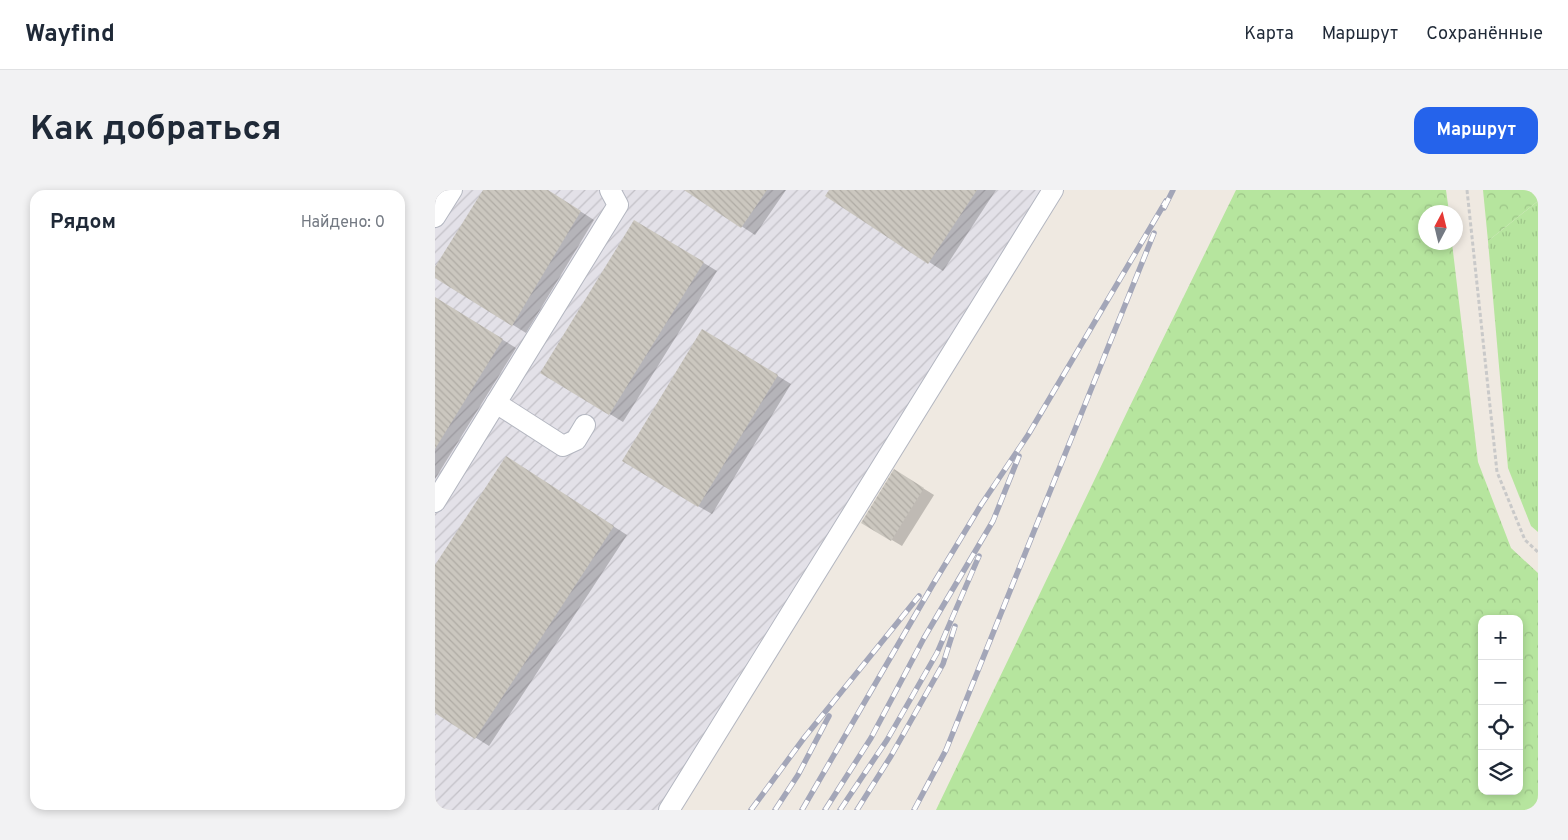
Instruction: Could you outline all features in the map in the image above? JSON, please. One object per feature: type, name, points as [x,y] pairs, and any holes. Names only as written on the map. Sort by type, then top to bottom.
[{"type":"lane","points":[[435,217],[452,190]]},
{"type":"lane","points":[[435,502],[618,205],[611,190]]},
{"type":"lane","points":[[669,810],[1053,190]]},
{"type":"lane","points":[[496,403],[563,446],[576,440],[585,424]]},
{"type":"path","points":[[1467,190],[1497,472],[1525,540],[1538,552]]},
{"type":"shaded area","points":[[435,190],[1064,190],[945,366],[675,810],[435,810]]},
{"type":"green space","points":[[1236,190],[1446,190],[1448,205],[1418,205],[1418,250],[1453,250],[1478,462],[1511,548],[1538,573],[1538,810],[936,810]]},
{"type":"green space","points":[[1483,190],[1538,190],[1538,201],[1488,241]]},
{"type":"green space","points":[[1538,201],[1538,532],[1531,526],[1508,468],[1488,241]]},
{"type":"building","points":[[483,190],[548,190],[581,211],[512,326],[435,278],[435,267]]},
{"type":"building","points":[[684,190],[767,190],[741,228]]},
{"type":"building","points":[[829,190],[977,190],[928,264],[825,196]]},
{"type":"building","points":[[634,220],[704,262],[609,415],[540,373]]},
{"type":"building","points":[[435,297],[503,339],[435,449]]},
{"type":"building","points":[[702,329],[778,375],[698,507],[622,461]]},
{"type":"building","points":[[506,456],[614,526],[475,739],[435,713],[435,565]]},
{"type":"building","points":[[894,469],[924,488],[891,541],[861,523]]},
{"type":"railway","points":[[1164,208],[1173,190]]},
{"type":"railway","points":[[802,810],[932,586],[981,505],[1028,435],[1166,201]]},
{"type":"railway","points":[[914,810],[946,750],[1154,233]]},
{"type":"railway","points":[[825,810],[871,738],[924,638],[993,521],[1019,456]]},
{"type":"railway","points":[[840,810],[887,740],[937,653],[979,556]]},
{"type":"railway","points":[[751,810],[804,738],[919,596]]},
{"type":"railway","points":[[857,810],[891,756],[943,664],[955,626]]},
{"type":"railway","points":[[775,810],[798,775],[829,716]]}]
